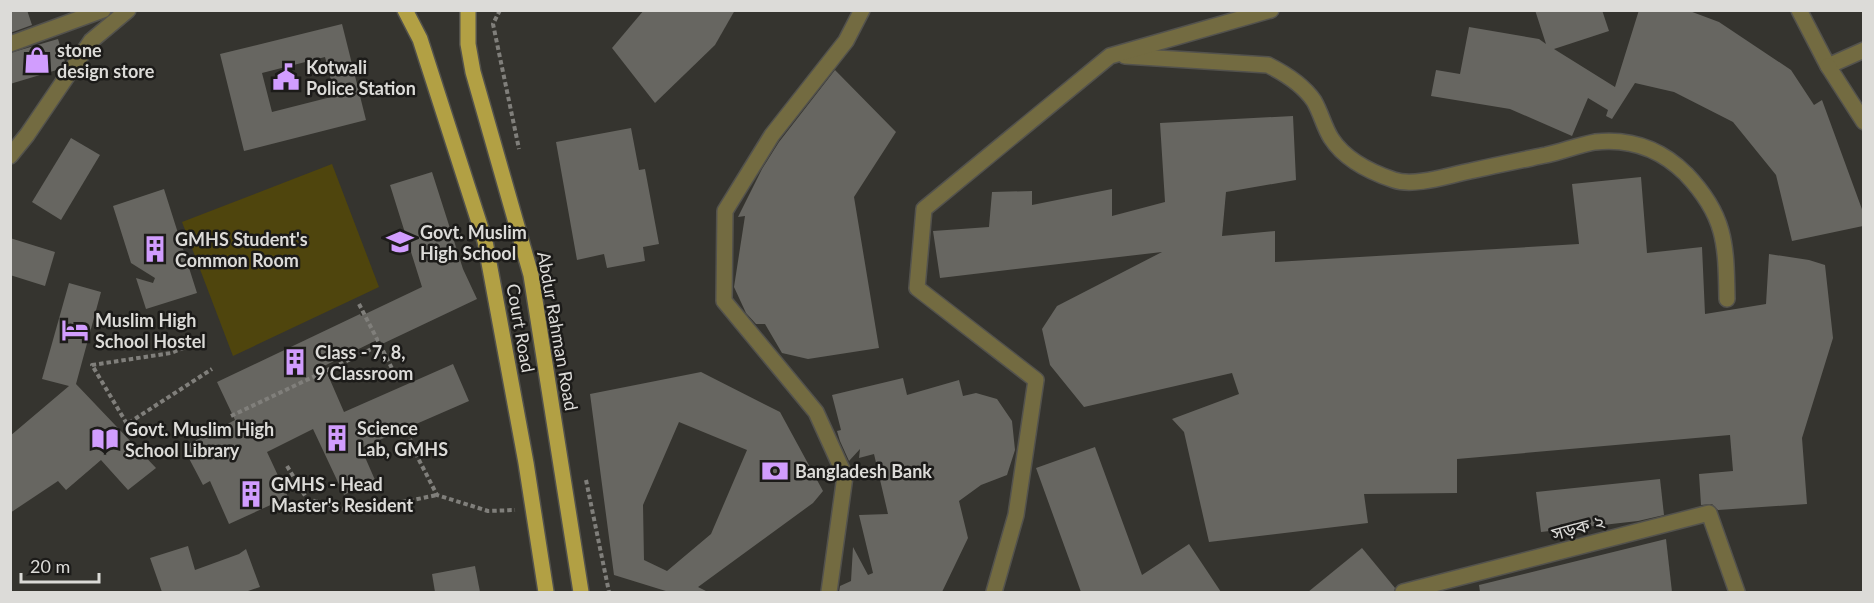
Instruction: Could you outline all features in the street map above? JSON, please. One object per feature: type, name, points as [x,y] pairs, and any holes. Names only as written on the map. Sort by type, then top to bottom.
[{"type":"main road","name":"Court Road","points":[[405,10],[420,39],[485,241],[526,463],[546,592]]},
{"type":"main road","name":"Abdur Rahman Road","points":[[468,10],[468,44],[473,72],[531,275],[581,592]]},
{"type":"street","points":[[10,44],[86,13],[103,10]]},
{"type":"street","points":[[10,156],[27,135],[91,41],[128,10]]},
{"type":"street","points":[[829,592],[845,476],[816,412],[724,301],[725,211],[772,135],[846,41],[862,10]]},
{"type":"street","points":[[994,592],[1016,514],[1036,380],[916,288],[924,209],[1110,56],[1271,10]]},
{"type":"street","points":[[1799,10],[1828,66],[1863,122]]},
{"type":"street","points":[[1828,66],[1863,50]]},
{"type":"street","points":[[1110,56],[1268,65],[1282,72],[1313,99],[1330,138],[1347,157],[1363,167],[1397,181],[1431,180],[1595,142],[1630,142],[1649,147],[1678,167],[1712,206],[1720,222],[1723,238],[1727,299]]},
{"type":"street","name":"সড়ক ২","points":[[1403,592],[1708,513],[1737,592]]},
{"type":"path","points":[[359,304],[399,382]]},
{"type":"path","points":[[205,339],[171,353],[92,365],[127,424],[212,369]]},
{"type":"path","points":[[231,416],[380,345]]},
{"type":"path","points":[[407,432],[437,495]]},
{"type":"path","points":[[287,466],[308,499],[345,509],[437,495],[488,511],[521,510]]},
{"type":"shaded area","points":[[332,164],[379,287],[233,356],[182,222]]},
{"type":"building","points":[[10,10],[27,10],[32,25],[10,33]]},
{"type":"building","points":[[644,10],[735,10],[715,45],[655,103],[612,48]]},
{"type":"building","points":[[1535,10],[1602,10],[1609,31],[1554,49],[1615,87],[1639,10],[1687,10],[1719,22],[1791,70],[1814,105],[1822,100],[1863,212],[1863,226],[1792,241],[1776,175],[1733,122],[1674,92],[1635,83],[1612,119],[1606,116],[1608,110],[1588,98],[1572,136],[1510,109],[1431,96],[1436,70],[1460,74],[1469,27],[1539,39],[1546,44]]},
{"type":"building","points":[[342,24],[366,120],[244,151],[220,54]],"holes":[[[325,57],[335,96],[272,112],[262,73]]]},
{"type":"building","name":"stone design store","points":[[58,39],[65,62],[60,69],[10,84],[10,53]]},
{"type":"building","points":[[835,70],[896,132],[854,197],[879,348],[808,359],[782,353],[765,324],[756,324],[746,313],[734,287],[745,216],[738,217],[762,169],[779,142]]},
{"type":"building","points":[[1293,116],[1296,180],[1226,192],[1222,236],[1275,231],[1275,262],[1579,244],[1572,184],[1641,177],[1647,253],[1702,247],[1705,314],[1766,304],[1769,254],[1809,260],[1825,265],[1833,338],[1802,438],[1807,504],[1718,510],[1712,504],[1701,505],[1699,474],[1733,471],[1730,435],[1457,459],[1457,493],[1364,494],[1368,523],[1209,542],[1184,432],[1172,419],[1239,394],[1232,373],[1084,407],[1050,365],[1042,329],[1057,306],[1162,252],[940,278],[933,231],[989,227],[992,192],[1032,191],[1032,205],[1112,189],[1112,216],[1165,202],[1160,123]]},
{"type":"building","points":[[631,128],[639,170],[645,169],[659,244],[643,247],[645,261],[607,268],[604,254],[577,260],[556,142]]},
{"type":"building","points":[[71,138],[100,155],[61,220],[32,202]]},
{"type":"building","points":[[432,172],[463,269],[477,299],[382,344],[379,339],[324,366],[344,412],[453,364],[469,401],[361,448],[375,480],[344,495],[313,429],[267,452],[288,497],[229,524],[210,481],[203,485],[183,447],[235,420],[217,382],[422,287],[390,185]]},
{"type":"building","name":"GMHS Student's Common Room","points":[[164,189],[197,293],[146,309],[136,278],[153,283],[155,278],[131,263],[113,206]]},
{"type":"building","points":[[10,238],[55,252],[45,286],[10,275]]},
{"type":"building","points":[[69,283],[101,292],[76,384],[156,468],[128,490],[101,460],[66,490],[58,481],[10,513],[10,436],[69,386],[42,379]]},
{"type":"building","name":"Bangladesh Bank","points":[[701,372],[780,412],[823,491],[813,503],[698,587],[708,592],[669,592],[614,575],[590,394]],"holes":[[[679,422],[747,450],[711,534],[667,571],[644,560],[643,505]]]},
{"type":"building","points":[[903,378],[907,395],[959,380],[963,396],[976,393],[997,399],[1012,421],[1015,450],[1007,475],[981,485],[959,501],[968,538],[942,592],[839,592],[840,586],[851,581],[853,547],[868,575],[873,573],[859,515],[888,514],[874,454],[859,458],[860,449],[849,461],[837,431],[841,430],[832,395]]},
{"type":"building","points":[[1095,447],[1142,575],[1189,544],[1221,592],[1081,592],[1036,468]]},
{"type":"building","points":[[1660,479],[1664,515],[1638,521],[1541,532],[1536,492]]},
{"type":"building","points":[[1666,539],[1672,592],[1480,592],[1479,585]]},
{"type":"building","points":[[188,546],[195,570],[239,554],[246,549],[260,587],[245,592],[162,592],[150,558]]},
{"type":"building","points":[[1362,548],[1395,588],[1394,592],[1308,592]]},
{"type":"building","points":[[475,566],[480,592],[435,592],[432,574]]},
{"type":"place","name":"stone design store","points":[[37,60]]},
{"type":"place","name":"Kotwali Police Station","points":[[286,77]]},
{"type":"place","name":"Govt. Muslim High School","points":[[400,242]]},
{"type":"place","name":"GMHS Student's Common Room","points":[[155,249]]},
{"type":"place","name":"Muslim High School Hostel","points":[[75,330]]},
{"type":"place","name":"Class - 7, 8, 9 Classroom","points":[[295,362]]},
{"type":"place","name":"Science Lab, GMHS","points":[[337,438]]},
{"type":"place","name":"Govt. Muslim High School Library","points":[[105,439]]},
{"type":"place","name":"Bangladesh Bank","points":[[775,471]]},
{"type":"place","name":"GMHS - Head Master's Resident","points":[[251,494]]}]
